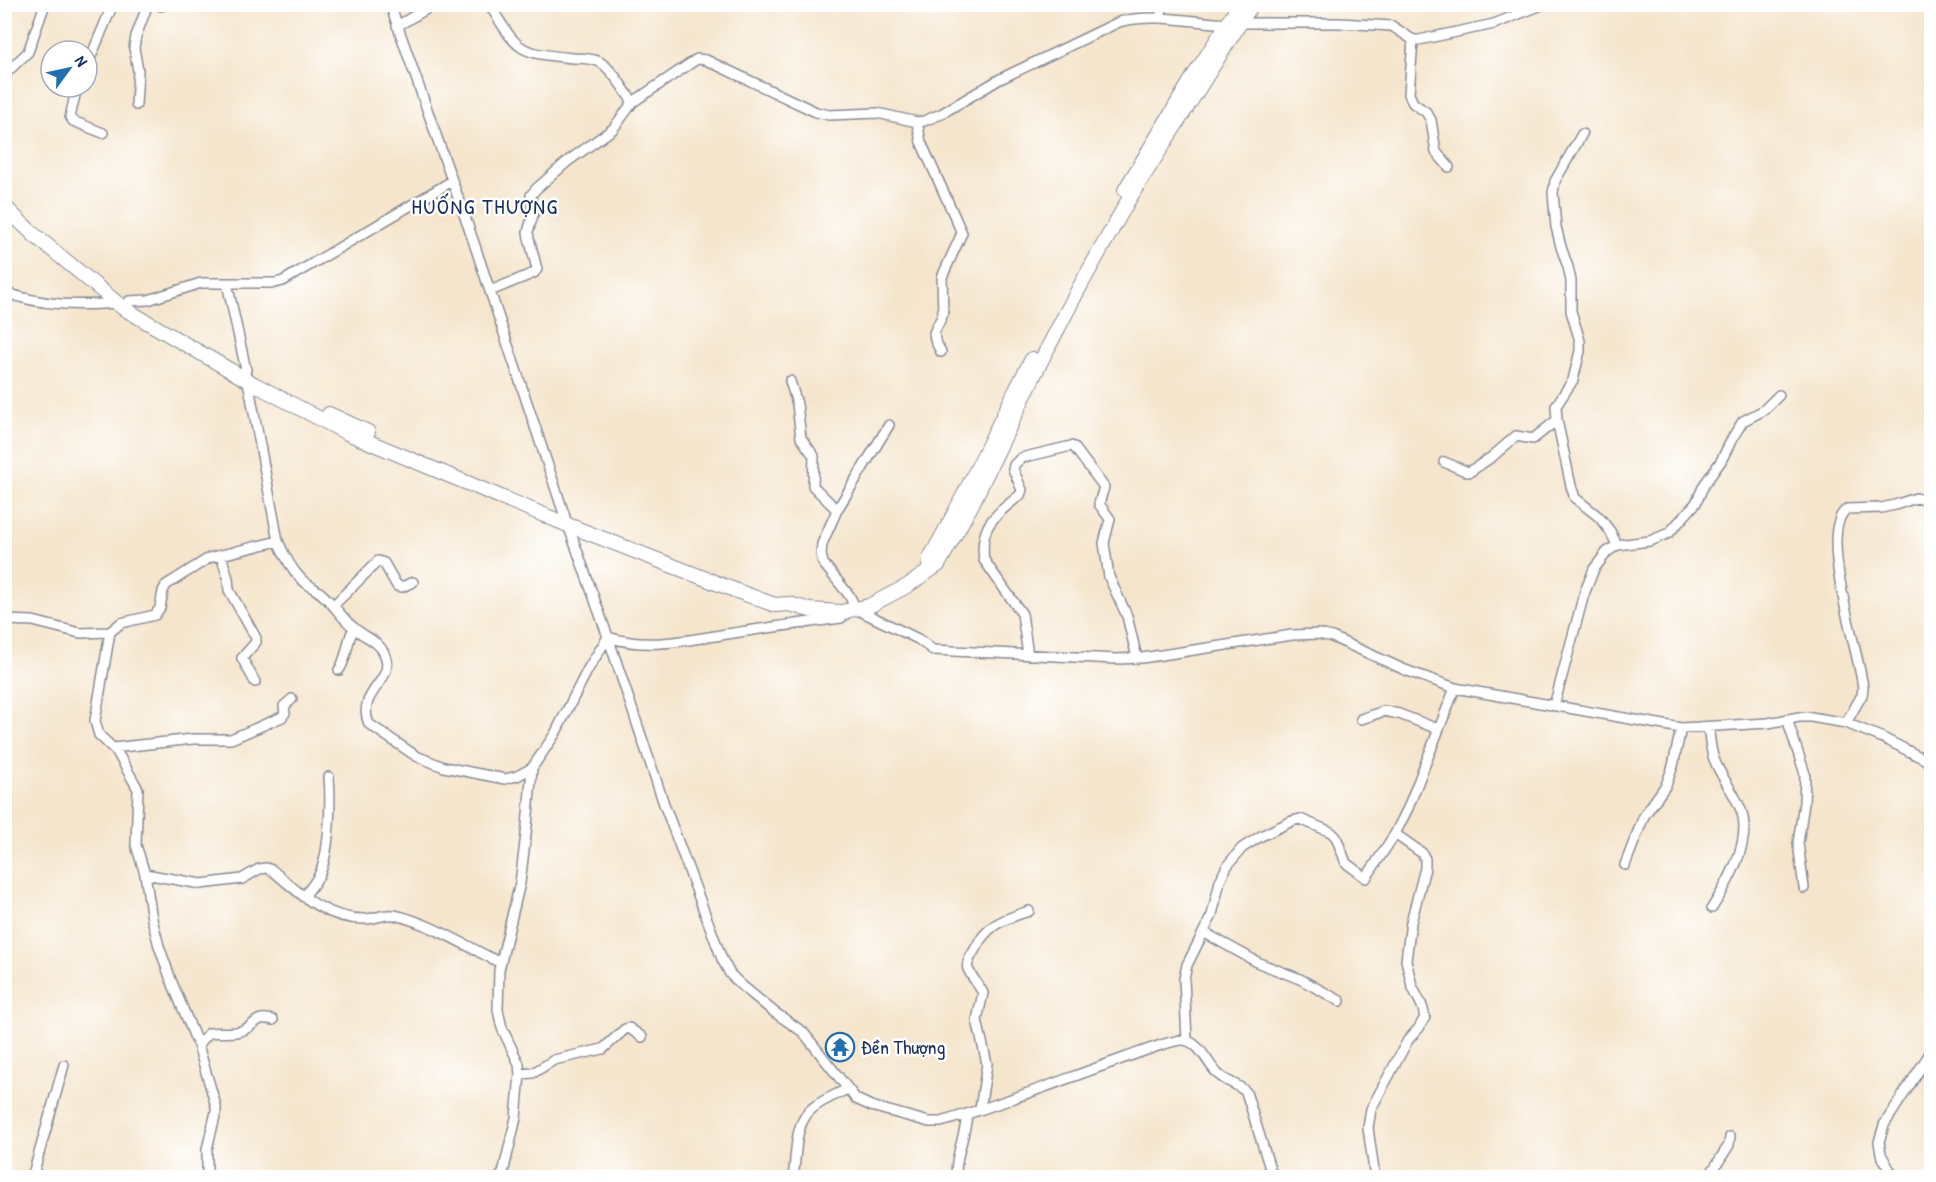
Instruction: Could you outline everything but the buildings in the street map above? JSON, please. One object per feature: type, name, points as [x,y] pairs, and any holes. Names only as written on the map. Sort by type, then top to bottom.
[{"type":"highway","points":[[1233,24],[1240,4]]},
{"type":"highway","points":[[4,206],[123,302],[247,375],[461,476],[567,521],[777,597],[789,604],[810,610],[841,612],[869,606],[907,585],[929,569],[930,558],[965,494],[1000,420],[1129,183],[1233,24],[1251,4]]},
{"type":"highway","points":[[4,195],[48,242]]},
{"type":"street","points":[[4,75],[28,52],[45,4]]},
{"type":"street","points":[[98,39],[113,4]]},
{"type":"street","points":[[136,105],[138,71],[134,48],[148,4]]},
{"type":"street","points":[[156,4],[161,6],[164,4]]},
{"type":"street","points":[[390,4],[664,804],[730,974],[774,1012],[803,1032],[856,1099],[871,1106],[929,1122],[940,1122],[967,1114],[1143,1052],[1180,1040],[1187,1040],[1202,1052],[1221,1077],[1246,1092],[1273,1178]]},
{"type":"street","points":[[397,26],[435,4]]},
{"type":"street","points":[[489,4],[507,34],[519,48],[538,54],[594,60],[606,67],[633,102]]},
{"type":"street","points":[[1160,18],[1163,4]]},
{"type":"street","points":[[490,291],[534,273],[537,269],[528,232],[534,215],[531,195],[536,189],[568,161],[613,129],[633,102],[681,68],[701,58],[829,116],[877,112],[917,122],[941,114],[1000,79],[1119,22],[1131,19],[1160,18],[1233,24],[1339,23],[1392,26],[1413,40],[1494,24],[1544,4]]},
{"type":"street","points":[[1413,40],[1409,94],[1413,103],[1426,112],[1431,120],[1436,152],[1449,167]]},
{"type":"street","points":[[74,99],[70,117],[73,121],[104,133]]},
{"type":"street","points":[[917,122],[925,152],[962,233],[942,277],[943,314],[934,333],[934,340],[941,352]]},
{"type":"street","points":[[1582,134],[1555,181],[1553,193],[1558,234],[1570,274],[1571,312],[1580,340],[1580,351],[1573,380],[1556,406],[1557,420],[1575,498],[1599,517],[1617,545]]},
{"type":"street","points":[[4,292],[38,302],[94,305],[148,300],[193,285],[275,283],[293,277],[452,181]]},
{"type":"street","points":[[226,283],[247,375],[278,541],[285,557],[302,580],[334,606],[354,628],[373,639],[381,648],[387,664],[386,673],[367,699],[366,717],[369,724],[416,756],[444,767],[505,779],[532,768]]},
{"type":"street","points":[[790,381],[797,404],[801,438],[814,456],[813,486],[837,510]]},
{"type":"street","points":[[1554,706],[1584,594],[1594,569],[1607,552],[1617,545],[1658,539],[1669,533],[1696,503],[1704,485],[1721,461],[1732,437],[1743,422],[1764,410],[1779,395]]},
{"type":"street","points":[[1444,462],[1468,472],[1471,471],[1516,436],[1533,439],[1557,420]]},
{"type":"street","points":[[889,425],[837,510],[822,544],[821,554],[823,563],[849,595],[856,609],[918,639],[933,650],[1116,659],[1137,658],[1292,634],[1319,634],[1332,637],[1425,678],[1455,688],[1682,728],[1767,723],[1811,717],[1846,723],[1883,738],[1932,763]]},
{"type":"street","points":[[1028,655],[1022,614],[984,560],[987,528],[992,518],[1020,495],[1022,490],[1013,469],[1016,462],[1021,458],[1071,446],[1104,487],[1099,504],[1110,519],[1104,543],[1109,577],[1127,616],[1137,658]]},
{"type":"street","points":[[1846,723],[1862,695],[1863,688],[1837,560],[1835,539],[1840,518],[1848,509],[1870,509],[1895,505],[1916,498],[1932,502]]},
{"type":"street","points":[[4,620],[33,621],[80,633],[110,632],[121,624],[154,615],[160,608],[166,585],[209,558],[278,541]]},
{"type":"street","points":[[221,555],[229,590],[256,638],[256,642],[242,658],[255,682]]},
{"type":"street","points":[[334,606],[378,561],[384,563],[397,586],[402,587],[413,582]]},
{"type":"street","points":[[608,637],[637,644],[654,644],[841,618],[856,609]]},
{"type":"street","points":[[339,670],[345,658],[348,639],[354,628]]},
{"type":"street","points":[[110,632],[94,722],[99,735],[113,748],[138,789],[136,845],[145,874],[152,919],[159,946],[198,1045],[216,1106],[207,1149],[207,1178]]},
{"type":"street","points":[[500,1177],[516,1118],[520,1074],[519,1064],[502,1028],[498,1010],[499,962],[520,883],[532,768],[555,734],[588,669],[608,637]]},
{"type":"street","points":[[1187,1040],[1184,979],[1187,964],[1193,950],[1205,933],[1220,881],[1227,866],[1242,848],[1261,836],[1300,819],[1331,832],[1336,837],[1346,863],[1365,878],[1395,834],[1424,772],[1455,688]]},
{"type":"street","points":[[113,748],[159,744],[175,740],[231,739],[282,717],[285,713],[284,706],[292,699]]},
{"type":"street","points":[[1360,719],[1384,711],[1399,714],[1438,729]]},
{"type":"street","points":[[1787,719],[1805,774],[1804,803],[1798,843],[1804,888]]},
{"type":"street","points":[[1708,727],[1714,758],[1742,812],[1745,827],[1744,839],[1731,878],[1712,908]]},
{"type":"street","points":[[1625,865],[1644,816],[1666,785],[1682,728]]},
{"type":"street","points":[[304,897],[318,878],[323,866],[331,802],[329,777]]},
{"type":"street","points":[[1375,1178],[1368,1128],[1371,1109],[1408,1040],[1425,1017],[1412,986],[1406,960],[1411,922],[1425,868],[1425,859],[1422,853],[1395,834]]},
{"type":"street","points":[[145,874],[201,884],[242,879],[259,869],[266,868],[317,906],[345,918],[366,920],[393,915],[414,921],[499,962]]},
{"type":"street","points":[[980,1109],[987,1064],[977,1020],[983,993],[968,969],[968,964],[980,939],[989,929],[1002,920],[1029,911]]},
{"type":"street","points":[[1205,933],[1259,963],[1300,979],[1340,1001]]},
{"type":"street","points":[[198,1045],[209,1033],[238,1032],[246,1029],[255,1020],[263,1018],[273,1020]]},
{"type":"street","points":[[520,1074],[533,1073],[554,1060],[603,1049],[625,1029],[642,1037]]},
{"type":"street","points":[[1894,1178],[1881,1155],[1879,1142],[1884,1125],[1932,1050]]},
{"type":"street","points":[[32,1178],[64,1065]]},
{"type":"street","points":[[793,1178],[798,1133],[806,1115],[820,1103],[848,1089]]},
{"type":"street","points":[[957,1178],[956,1165],[966,1129],[967,1114]]},
{"type":"street","points":[[1708,1178],[1729,1145],[1730,1137]]},
{"type":"place","name":"Đền Thượng","points":[[840,1047]]},
{"type":"district","name":"HUỐNG THƯỢNG","points":[[485,206]]}]
